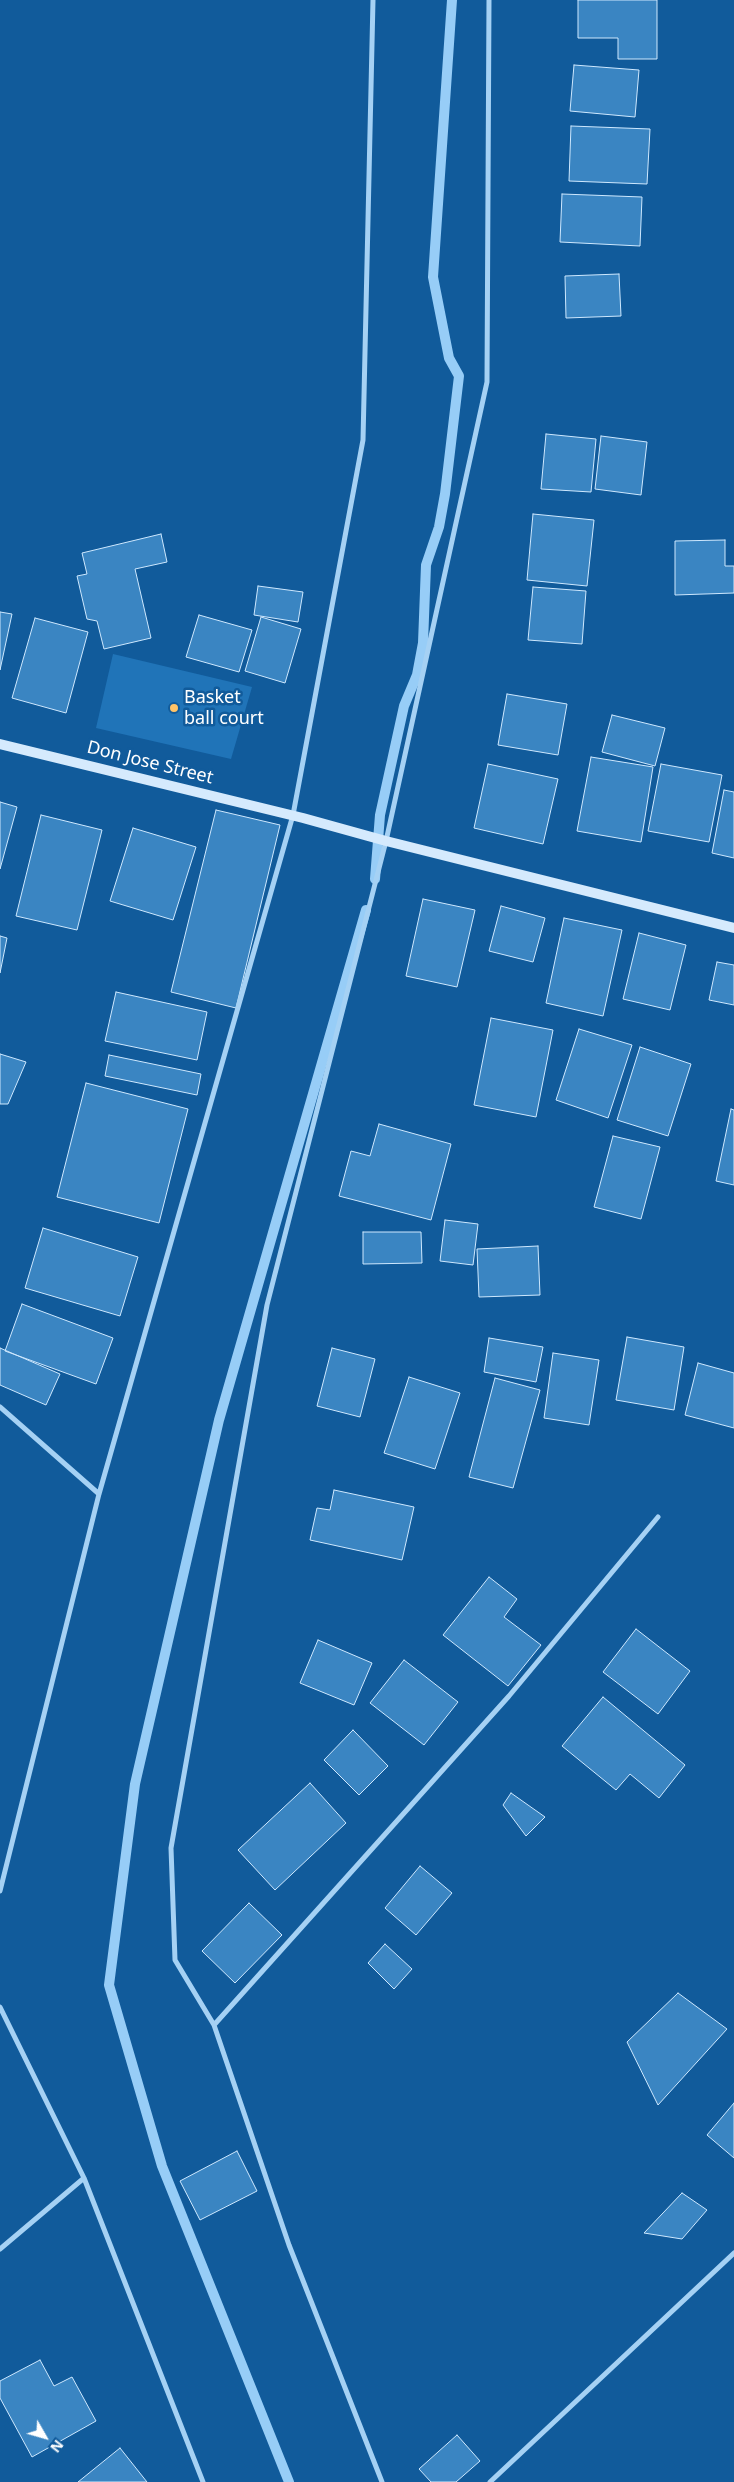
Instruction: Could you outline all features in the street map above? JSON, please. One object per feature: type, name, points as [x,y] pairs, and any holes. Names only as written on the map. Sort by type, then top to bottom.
[{"type":"street","points":[[0,1891],[99,1494],[293,815],[363,440],[373,0]]},
{"type":"street","points":[[382,2482],[289,2245],[214,2024],[175,1960],[171,1848],[267,1305],[384,841],[487,382],[489,0]]},
{"type":"street","name":"Don Jose Street","points":[[0,744],[293,815],[384,841],[734,928]]},
{"type":"street","points":[[0,1407],[99,1494]]},
{"type":"street","points":[[214,2024],[509,1696],[658,1517]]},
{"type":"street","points":[[0,2007],[84,2178],[203,2482]]},
{"type":"street","points":[[0,2249],[84,2178]]},
{"type":"street","points":[[490,2482],[734,2253]]},
{"type":"shaded area","name":"Basket ball court","points":[[113,654],[252,687],[231,759],[96,728]]},
{"type":"building","points":[[578,0],[657,0],[657,59],[618,59],[618,38],[578,38]]},
{"type":"building","points":[[574,65],[639,70],[635,117],[570,111]]},
{"type":"building","points":[[571,126],[650,129],[647,184],[569,181]]},
{"type":"building","points":[[562,194],[642,197],[640,246],[560,242]]},
{"type":"building","points":[[619,274],[621,316],[566,318],[565,276]]},
{"type":"building","points":[[546,434],[596,439],[591,492],[541,489]]},
{"type":"building","points":[[601,436],[647,442],[641,495],[595,489]]},
{"type":"building","points":[[533,514],[594,520],[587,586],[527,580]]},
{"type":"building","points":[[161,534],[167,562],[135,569],[151,638],[104,649],[97,621],[87,619],[77,576],[87,574],[82,553]]},
{"type":"building","points":[[725,540],[725,566],[734,566],[734,593],[675,595],[675,541]]},
{"type":"building","points":[[258,586],[303,592],[298,622],[254,615]]},
{"type":"building","points":[[533,587],[586,591],[582,644],[528,640]]},
{"type":"building","points":[[0,612],[12,614],[0,670]]},
{"type":"building","points":[[199,615],[252,630],[239,672],[186,657]]},
{"type":"building","points":[[261,617],[301,629],[285,683],[245,671]]},
{"type":"building","points":[[35,618],[88,632],[66,713],[12,698]]},
{"type":"building","points":[[507,694],[567,704],[558,755],[498,745]]},
{"type":"building","points":[[612,715],[665,728],[655,766],[602,752]]},
{"type":"building","points":[[591,757],[653,767],[641,842],[577,831]]},
{"type":"building","points":[[488,764],[558,779],[543,844],[474,828]]},
{"type":"building","points":[[661,764],[722,775],[709,842],[648,831]]},
{"type":"building","points":[[724,790],[734,792],[734,858],[712,853]]},
{"type":"building","points":[[0,802],[17,807],[0,869]]},
{"type":"building","points":[[216,810],[280,825],[236,1008],[171,992]]},
{"type":"building","points":[[41,815],[102,830],[77,930],[16,916]]},
{"type":"building","points":[[133,828],[196,847],[173,920],[110,901]]},
{"type":"building","points":[[423,899],[475,910],[457,987],[406,976]]},
{"type":"building","points":[[501,906],[545,918],[533,962],[489,951]]},
{"type":"building","points":[[564,918],[622,930],[603,1016],[546,1003]]},
{"type":"building","points":[[639,933],[686,945],[670,1010],[623,999]]},
{"type":"building","points":[[0,936],[7,938],[0,973]]},
{"type":"building","points":[[717,962],[734,965],[734,1005],[709,1000]]},
{"type":"building","points":[[116,992],[207,1012],[197,1060],[105,1041]]},
{"type":"building","points":[[491,1018],[553,1030],[536,1117],[474,1105]]},
{"type":"building","points":[[579,1029],[632,1045],[608,1118],[556,1100]]},
{"type":"building","points":[[640,1047],[691,1064],[668,1136],[617,1120]]},
{"type":"building","points":[[0,1054],[26,1062],[8,1104],[0,1104]]},
{"type":"building","points":[[109,1055],[201,1074],[197,1095],[105,1076]]},
{"type":"building","points":[[86,1083],[188,1109],[159,1223],[57,1197]]},
{"type":"building","points":[[731,1109],[734,1110],[734,1185],[716,1181]]},
{"type":"building","points":[[379,1124],[451,1144],[431,1220],[339,1196],[351,1151],[370,1156]]},
{"type":"building","points":[[613,1136],[660,1147],[641,1219],[594,1207]]},
{"type":"building","points":[[445,1220],[478,1224],[473,1265],[440,1261]]},
{"type":"building","points":[[43,1228],[138,1257],[120,1316],[25,1288]]},
{"type":"building","points":[[363,1232],[421,1232],[422,1263],[363,1264]]},
{"type":"building","points":[[538,1246],[540,1295],[479,1297],[477,1249]]},
{"type":"building","points":[[22,1304],[113,1338],[96,1384],[5,1351]]},
{"type":"building","points":[[627,1337],[684,1347],[674,1410],[616,1400]]},
{"type":"building","points":[[489,1338],[543,1347],[536,1382],[484,1372]]},
{"type":"building","points":[[0,1348],[60,1374],[46,1405],[0,1385]]},
{"type":"building","points":[[332,1348],[375,1359],[360,1417],[317,1406]]},
{"type":"building","points":[[553,1353],[599,1360],[589,1425],[544,1418]]},
{"type":"building","points":[[698,1363],[734,1373],[734,1428],[685,1415]]},
{"type":"building","points":[[409,1377],[460,1393],[435,1469],[384,1453]]},
{"type":"building","points":[[495,1378],[540,1390],[513,1488],[469,1477]]},
{"type":"building","points":[[334,1490],[414,1507],[402,1560],[310,1540],[317,1508],[330,1510]]},
{"type":"building","points":[[489,1577],[517,1599],[504,1617],[541,1645],[508,1686],[443,1635]]},
{"type":"building","points":[[636,1629],[690,1671],[658,1714],[603,1672]]},
{"type":"building","points":[[318,1640],[372,1663],[354,1705],[300,1683]]},
{"type":"building","points":[[404,1660],[458,1702],[424,1745],[370,1703]]},
{"type":"building","points":[[603,1697],[685,1765],[659,1798],[630,1774],[616,1790],[562,1746]]},
{"type":"building","points":[[353,1730],[388,1766],[359,1795],[324,1760]]},
{"type":"building","points":[[310,1783],[346,1823],[275,1890],[238,1850]]},
{"type":"building","points":[[511,1793],[545,1817],[526,1836],[503,1805]]},
{"type":"building","points":[[420,1866],[452,1893],[416,1935],[385,1908]]},
{"type":"building","points":[[249,1903],[282,1935],[235,1983],[202,1951]]},
{"type":"building","points":[[385,1944],[412,1969],[394,1989],[368,1963]]},
{"type":"building","points":[[678,1993],[727,2029],[658,2105],[627,2042]]},
{"type":"building","points":[[734,2103],[734,2158],[707,2135]]},
{"type":"building","points":[[237,2151],[257,2191],[200,2220],[180,2181]]},
{"type":"building","points":[[682,2193],[707,2210],[682,2239],[644,2233]]},
{"type":"building","points":[[40,2360],[54,2386],[72,2377],[96,2421],[32,2457],[0,2398],[0,2381]]},
{"type":"building","points":[[457,2435],[480,2461],[456,2482],[431,2482],[419,2469]]},
{"type":"building","points":[[120,2448],[147,2482],[78,2482]]},
{"type":"waterway","points":[[375,879],[380,815],[404,706],[417,675],[423,643],[426,565],[439,527],[445,494],[459,376],[449,358],[433,277],[452,0]]},
{"type":"waterway","points":[[289,2482],[162,2166],[109,1985],[135,1784],[219,1420],[366,910]]},
{"type":"place","name":"Basket ball court","points":[[174,708]]}]
